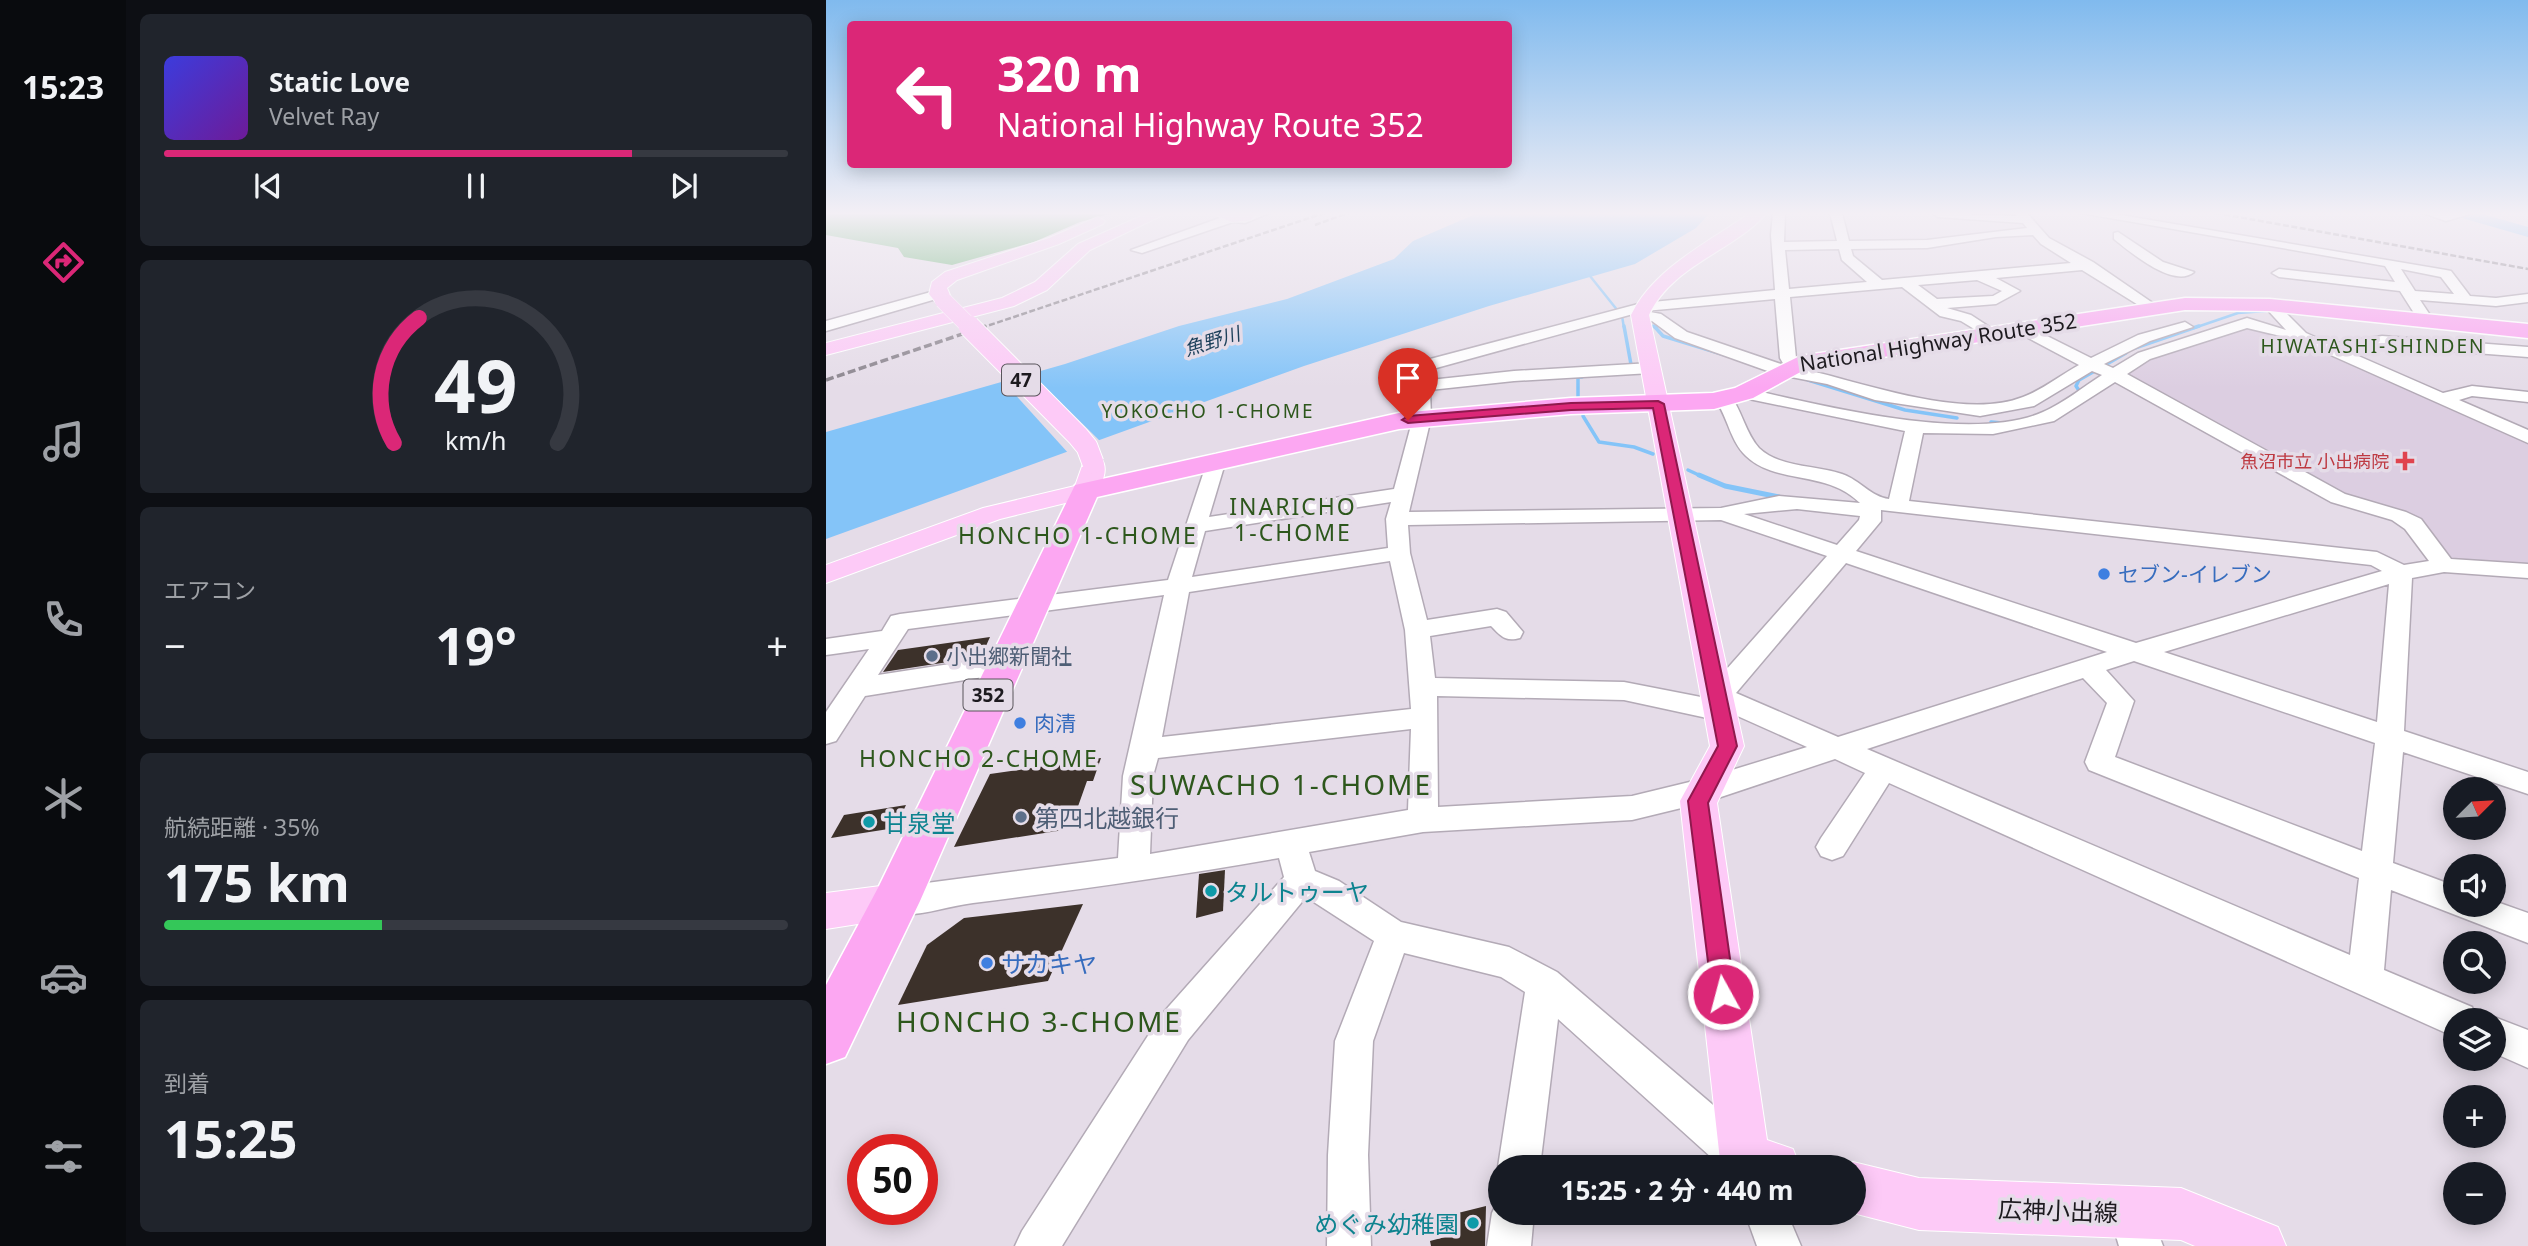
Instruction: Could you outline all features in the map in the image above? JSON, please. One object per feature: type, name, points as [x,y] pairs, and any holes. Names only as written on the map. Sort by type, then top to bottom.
[{"type":"highway","name":"National Highway Route 352","points":[[1089,477],[1216,460],[1362,427],[1422,418],[1571,406],[1658,404],[1734,396],[1787,368],[2153,308],[2228,303],[2270,305],[2528,331]]},
{"type":"highway","name":"352","points":[[826,1038],[896,901],[1089,477]]},
{"type":"main road","points":[[939,293],[951,276],[965,271]]},
{"type":"main road","points":[[826,349],[872,334],[1009,302],[1041,286],[1057,271]]},
{"type":"main road","points":[[1679,271],[1665,281],[1641,311],[1640,369],[1658,404],[1727,746],[1698,801],[1754,1155]]},
{"type":"main road","name":"47","points":[[939,293],[1087,447],[1089,477]]},
{"type":"main road","points":[[826,575],[1089,477]]},
{"type":"main road","points":[[826,911],[896,901]]},
{"type":"main road","name":"広神小出線","points":[[1866,1190],[1919,1204],[2136,1229],[2181,1214],[2259,1246]]},
{"type":"street","points":[[1782,271],[1787,368]]},
{"type":"street","points":[[1863,271],[1879,285]]},
{"type":"street","points":[[1934,304],[1996,300],[2013,291],[1970,271]]},
{"type":"street","points":[[1423,820],[1425,717],[1417,631],[1399,552],[1397,519],[1422,418],[1422,367],[1641,311],[1784,293],[2002,271]]},
{"type":"street","points":[[2096,271],[2127,294],[2153,308]]},
{"type":"street","points":[[2171,271],[2187,272]]},
{"type":"street","points":[[2307,271],[2309,276]]},
{"type":"street","points":[[2395,271],[2426,321]]},
{"type":"street","points":[[2431,271],[2446,274],[2466,300]]},
{"type":"street","points":[[2279,273],[2466,300],[2496,302],[2528,298]]},
{"type":"street","points":[[1903,281],[1945,313],[1966,318],[1989,333]]},
{"type":"street","points":[[837,307],[876,305],[939,293]]},
{"type":"street","points":[[826,326],[939,293]]},
{"type":"street","points":[[2270,305],[2300,336],[2528,437]]},
{"type":"street","points":[[1641,311],[1656,317],[1681,335],[1875,395],[1980,411],[2028,402],[2102,368],[2246,323],[2285,335],[2300,336]]},
{"type":"street","points":[[1720,704],[1870,521],[1871,507],[1859,490],[1837,476],[1762,459],[1739,434],[1734,396],[1915,427],[1993,429],[2024,424],[2059,411],[2102,368],[2144,338],[2187,326]]},
{"type":"street","points":[[2020,328],[2046,344],[2102,368],[2326,492],[2361,506],[2399,516],[2413,524],[2444,565]]},
{"type":"street","points":[[2327,349],[2382,341],[2528,352]]},
{"type":"street","points":[[1422,386],[1514,376],[1640,369]]},
{"type":"street","points":[[2441,399],[2472,391],[2528,397]]},
{"type":"street","points":[[1898,505],[1915,427]]},
{"type":"street","points":[[2216,449],[2317,505],[2344,515],[2413,524]]},
{"type":"street","points":[[1133,870],[1138,776],[1146,749],[1178,586],[1216,460]]},
{"type":"street","points":[[1195,526],[1405,494]]},
{"type":"street","points":[[1723,514],[1735,509],[1790,503],[1871,507],[1898,505],[2377,559],[2401,573]]},
{"type":"street","points":[[1397,519],[1723,514],[2131,653],[2528,783]]},
{"type":"street","points":[[826,734],[900,622],[1030,608],[1399,552]]},
{"type":"street","points":[[896,901],[969,889],[1133,870],[1423,820],[1632,808],[1706,790],[2131,653],[2401,573],[2444,565],[2528,571]]},
{"type":"street","points":[[2365,980],[2390,736],[2401,573]]},
{"type":"street","points":[[1417,631],[1497,617],[1511,632]]},
{"type":"street","points":[[826,647],[887,638]]},
{"type":"street","points":[[855,688],[1002,665]]},
{"type":"street","points":[[2088,667],[2121,701],[2099,762],[2443,896]]},
{"type":"street","points":[[1422,687],[1624,691],[1720,704],[1838,749],[2443,1013]]},
{"type":"street","points":[[1146,749],[1425,717]]},
{"type":"street","points":[[1832,847],[1883,769]]},
{"type":"street","points":[[1291,844],[1301,880]]},
{"type":"street","points":[[1301,880],[1326,891],[1393,935],[1509,963],[1544,984],[1744,1155]]},
{"type":"street","points":[[1037,1246],[1175,1027],[1301,880]]},
{"type":"street","points":[[2498,917],[2528,928]]},
{"type":"street","points":[[1349,1246],[1348,1155],[1354,1041],[1393,935]]},
{"type":"street","points":[[1522,1155],[1544,984]]},
{"type":"street","points":[[2506,1040],[2528,1049]]},
{"type":"street","points":[[1509,1246],[1512,1225]]},
{"type":"street","points":[[1771,1225],[1779,1246]]},
{"type":"shaded area","name":"魚沼市立 小出病院","points":[[2250,324],[2307,343],[2528,440],[2528,570],[2452,561],[2421,522],[2355,500],[2125,373],[2147,360]]},
{"type":"water","name":"魚野川","points":[[1362,271],[1610,271],[1489,306],[1304,366],[826,539],[826,432],[1065,364],[1179,326],[1287,299]]},
{"type":"pier","points":[[1029,371],[1103,444],[1070,455],[1001,379]]},
{"type":"building","name":"小出郷新聞社","points":[[990,637],[981,657],[883,672],[898,650]]},
{"type":"building","points":[[1101,758],[1093,781],[1087,781],[1070,829],[954,847],[990,774]]},
{"type":"building","name":"甘泉堂","points":[[906,805],[895,828],[831,838],[844,815]]},
{"type":"building","name":"タルトゥーヤ","points":[[1225,870],[1223,911],[1196,918],[1199,874]]},
{"type":"building","name":"サカキヤ","points":[[1083,904],[1048,981],[898,1005],[927,945],[964,918]]},
{"type":"building","name":"めぐみ幼稚園","points":[[1486,1206],[1485,1246],[1431,1246],[1430,1241],[1460,1233],[1458,1213]]},
{"type":"waterway","points":[[1586,271],[1622,316],[1624,328]]},
{"type":"waterway","points":[[2194,328],[2238,313],[2266,311]]},
{"type":"waterway","points":[[1645,323],[1655,327]]},
{"type":"waterway","points":[[1624,326],[1632,370]]},
{"type":"waterway","points":[[2135,348],[2199,326]]},
{"type":"waterway","points":[[1655,327],[1663,336],[1725,355]]},
{"type":"waterway","points":[[2076,395],[2080,392],[2076,386],[2079,380],[2126,353]]},
{"type":"waterway","points":[[1578,397],[1578,377],[1582,377]]},
{"type":"waterway","points":[[1808,380],[1905,410],[1957,418]]},
{"type":"waterway","points":[[1583,416],[1599,442],[1634,447],[1653,454]]},
{"type":"waterway","points":[[1991,422],[2002,423]]},
{"type":"waterway","points":[[1688,470],[1703,477]]},
{"type":"waterway","points":[[1699,475],[1725,486],[1779,497]]},
{"type":"railway","points":[[981,328],[1151,271]]},
{"type":"railway","points":[[826,380],[986,326]]},
{"type":"place","name":"魚沼市立 小出病院","points":[[2405,461]]},
{"type":"place","name":"セブン-イレブン","points":[[2104,574]]},
{"type":"place","name":"小出郷新聞社","points":[[932,656]]},
{"type":"place","name":"肉清","points":[[1020,723]]},
{"type":"place","name":"第四北越銀行","points":[[1021,817]]},
{"type":"place","name":"甘泉堂","points":[[869,822]]},
{"type":"place","name":"タルトゥーヤ","points":[[1211,891]]},
{"type":"place","name":"サカキヤ","points":[[987,963]]},
{"type":"place","name":"めぐみ幼稚園","points":[[1473,1223]]},
{"type":"district","name":"HIWATASHI-SHINDEN","points":[[2373,346]]},
{"type":"district","name":"YOKOCHO 1-CHOME","points":[[1208,411]]},
{"type":"district","name":"INARICHO 1-CHOME","points":[[1293,519]]},
{"type":"district","name":"HONCHO 1-CHOME","points":[[1078,535]]},
{"type":"district","name":"HONCHO 2-CHOME","points":[[979,758]]},
{"type":"district","name":"SUWACHO 1-CHOME","points":[[1281,784]]},
{"type":"district","name":"HONCHO 3-CHOME","points":[[1039,1021]]},
{"type":"route","points":[[1408,420],[1571,406],[1658,404],[1727,746],[1698,801],[1723,994]]}]
